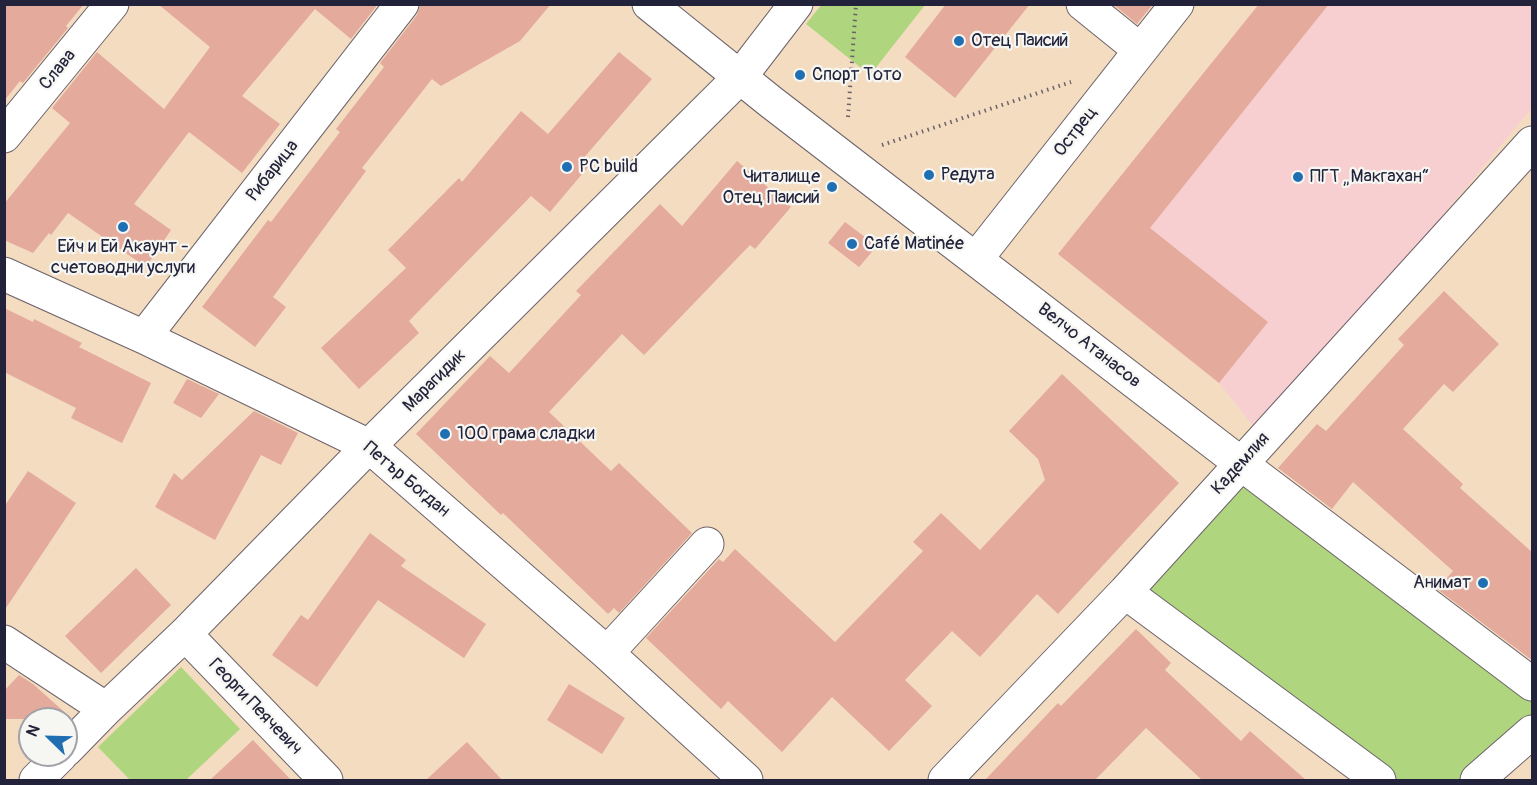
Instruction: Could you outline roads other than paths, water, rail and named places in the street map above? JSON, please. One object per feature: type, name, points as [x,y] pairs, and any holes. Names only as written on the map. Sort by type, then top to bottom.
[{"type":"street","name":"Слава","points":[[4,136],[112,4]]},
{"type":"street","name":"Рибарица","points":[[144,337],[402,4]]},
{"type":"street","name":"Велчо Атанасов","points":[[649,4],[740,77],[1241,463],[1533,684]]},
{"type":"street","name":"Марагидик","points":[[78,738],[185,634],[369,446],[740,77],[796,4]]},
{"type":"street","points":[[1083,4],[1140,50]]},
{"type":"street","name":"Острец","points":[[976,258],[1177,4]]},
{"type":"street","name":"Кадемлия","points":[[945,780],[1125,592],[1533,143]]},
{"type":"street","name":"Петър Богдан","points":[[4,274],[144,337],[369,446],[607,653],[746,780]]},
{"type":"street","points":[[607,653],[707,544]]},
{"type":"street","points":[[1125,592],[1379,780]]},
{"type":"street","name":"Георги Пеячевич","points":[[185,634],[326,780]]},
{"type":"street","points":[[4,642],[106,709]]},
{"type":"street","points":[[1477,780],[1533,732]]},
{"type":"street","points":[[36,780],[50,767]]},
{"type":"place","name":"Отец Паисий","points":[[959,41]]},
{"type":"place","name":"Спорт Тото","points":[[800,75]]},
{"type":"place","name":"PC build","points":[[567,167]]},
{"type":"place","name":"Редута","points":[[929,175]]},
{"type":"place","name":"ПГТ „Макгахан“","points":[[1298,177]]},
{"type":"place","name":"Читалище Отец Паисий","points":[[832,187]]},
{"type":"place","name":"Ейч и Ей Акаунт - счетоводни услуги","points":[[123,227]]},
{"type":"place","name":"Café Matinée","points":[[852,244]]},
{"type":"place","name":"100 грама сладки","points":[[445,434]]},
{"type":"place","name":"Анимат","points":[[1483,583]]}]
